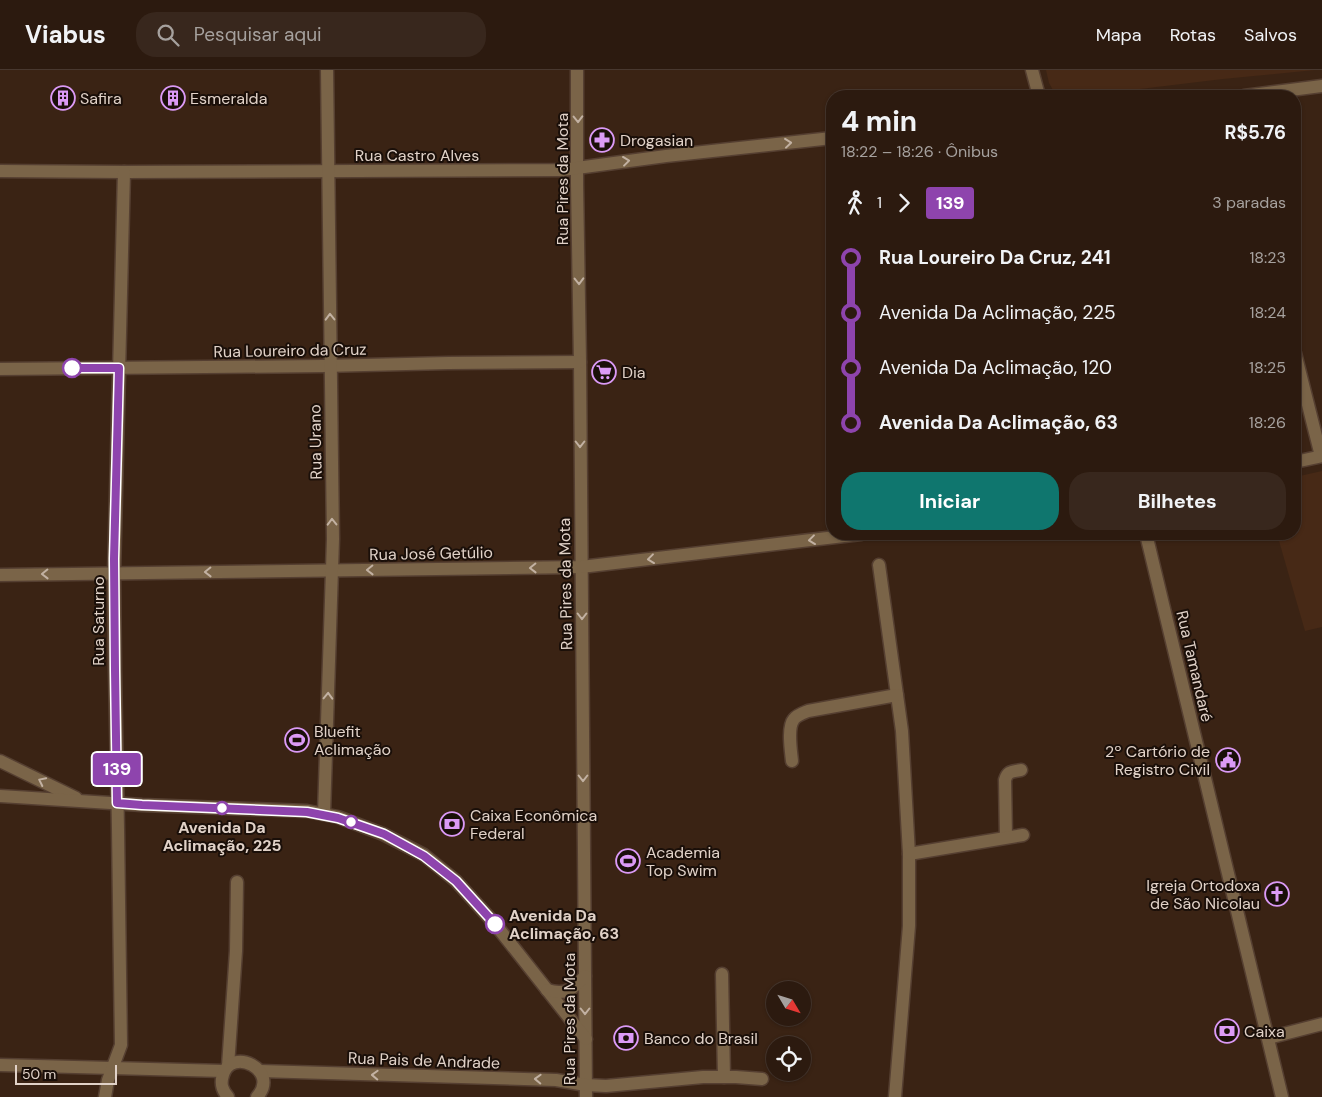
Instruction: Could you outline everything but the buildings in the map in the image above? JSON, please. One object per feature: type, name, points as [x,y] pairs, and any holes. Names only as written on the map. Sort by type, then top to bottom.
[{"type":"street","name":"Rua Urano","points":[[324,814],[332,571],[327,70]]},
{"type":"street","name":"Rua Pires da Mota","points":[[577,70],[586,1091]]},
{"type":"street","points":[[1032,70],[1037,90]]},
{"type":"street","points":[[1291,90],[1322,86]]},
{"type":"street","name":"Rua Castro Alves","points":[[0,171],[537,171],[578,168],[666,156],[826,139]]},
{"type":"street","name":"Rua Saturno","points":[[106,1091],[112,1067],[121,1045],[114,574],[124,172]]},
{"type":"street","name":"Rua Loureiro da Cruz","points":[[0,369],[580,362]]},
{"type":"street","points":[[1301,377],[1321,456],[1301,461]]},
{"type":"street","name":"Rua José Getúlio","points":[[0,575],[582,567],[826,538]]},
{"type":"street","name":"Rua Tamandaré","points":[[1147,540],[1282,1097]]},
{"type":"street","points":[[879,565],[902,731],[909,854],[908,926],[895,1097]]},
{"type":"street","points":[[792,761],[790,728],[792,721],[798,715],[808,711],[897,695]]},
{"type":"street","points":[[0,761],[83,801]]},
{"type":"street","points":[[1006,837],[1005,780],[1009,772],[1021,770]]},
{"type":"street","points":[[0,796],[142,805],[307,812],[324,814],[384,834],[424,856],[456,881],[489,916],[586,1039]]},
{"type":"street","points":[[909,854],[1023,835]]},
{"type":"street","points":[[227,1097],[222,1088],[222,1078],[226,1069],[236,951],[237,882]]},
{"type":"street","points":[[722,974],[724,1077]]},
{"type":"street","points":[[547,990],[566,991],[576,986],[585,976]]},
{"type":"street","points":[[1268,1038],[1322,1024]]},
{"type":"street","points":[[0,1065],[226,1069],[234,1063],[247,1062],[257,1067],[263,1079],[263,1086],[257,1097]]},
{"type":"street","name":"Rua Pais de Andrade","points":[[260,1072],[556,1080],[586,1091],[606,1086],[703,1077],[762,1078]]},
{"type":"shaded area","points":[[1046,70],[1315,70],[1132,90],[1053,90]]},
{"type":"shaded area","points":[[1322,471],[1322,627],[1305,631],[1279,540],[1301,540],[1301,476]]},
{"type":"bus line","name":"139","points":[[72,368],[119,368],[114,559],[117,803],[307,812],[338,818],[384,834],[424,856],[456,881],[495,924]]},
{"type":"place","name":"Safira","points":[[63,98]]},
{"type":"place","name":"Esmeralda","points":[[173,98]]},
{"type":"place","name":"Drogasian","points":[[602,140]]},
{"type":"place","name":"Dia","points":[[604,372]]},
{"type":"place","name":"Bluefit Aclimação","points":[[297,740]]},
{"type":"place","name":"2º Cartório de Registro Civil","points":[[1228,760]]},
{"type":"place","name":"Avenida Da Aclimação, 225","points":[[222,808]]},
{"type":"place","name":"Caixa Econômica Federal","points":[[452,824]]},
{"type":"place","name":"Academia Top Swim","points":[[628,861]]},
{"type":"place","name":"Igreja Ortodoxa de São Nicolau","points":[[1277,894]]},
{"type":"place","name":"Avenida Da Aclimação, 63","points":[[495,924]]},
{"type":"place","name":"Caixa","points":[[1227,1031]]},
{"type":"place","name":"Banco do Brasil","points":[[626,1038]]}]
